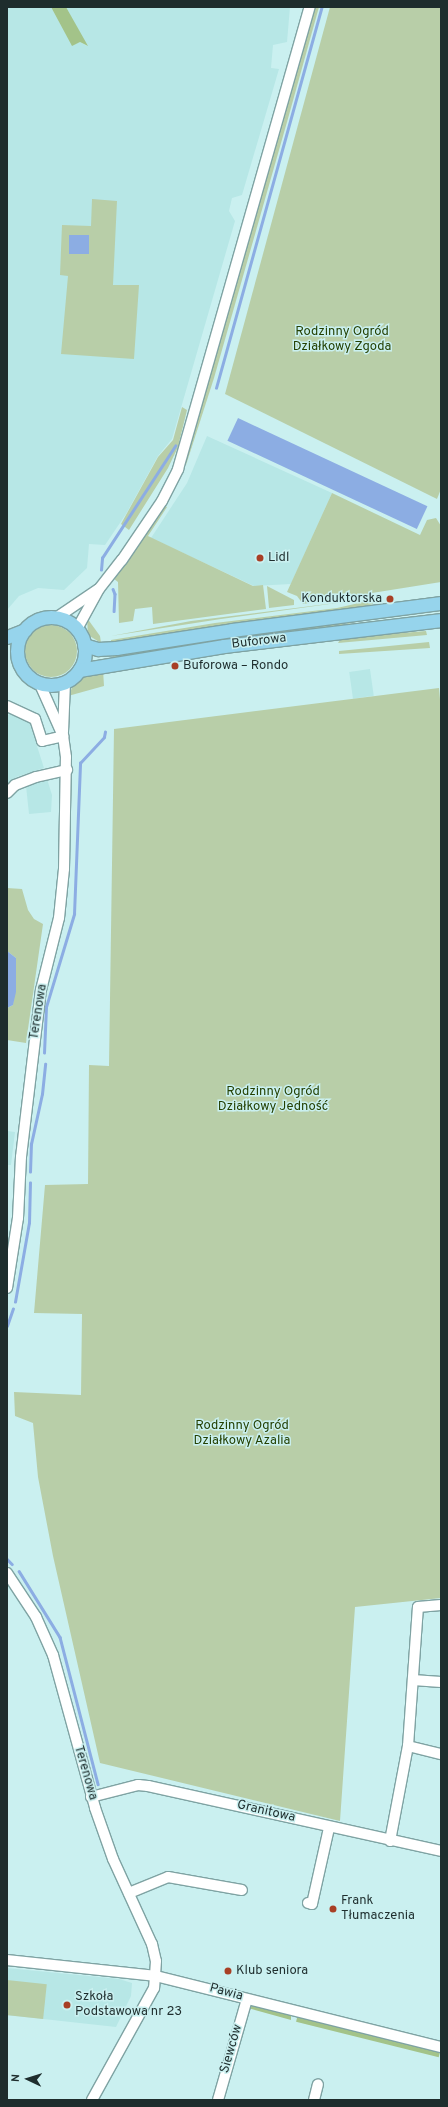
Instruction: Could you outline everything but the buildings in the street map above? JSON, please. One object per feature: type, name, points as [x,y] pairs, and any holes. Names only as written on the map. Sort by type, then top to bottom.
[{"type":"main road","name":"Buforowa","points":[[84,645],[98,649],[116,648],[232,630],[441,603]]},
{"type":"main road","points":[[7,637],[25,630],[37,620],[56,618],[77,629],[84,645],[83,662],[79,670],[65,682],[54,685],[39,682],[31,678],[20,665],[7,660]]},
{"type":"main road","name":"Buforowa","points":[[79,670],[224,646],[441,620]]},
{"type":"main road","points":[[20,665],[18,644],[25,630]]},
{"type":"street","points":[[77,629],[99,589],[138,538],[170,486],[178,469],[310,7]]},
{"type":"street","points":[[56,618],[99,589]]},
{"type":"street","name":"Terenowa","points":[[39,682],[63,736]]},
{"type":"street","name":"Terenowa","points":[[7,1288],[18,1218],[21,1157],[41,990],[62,895],[67,770],[63,736],[65,682]]},
{"type":"street","points":[[7,706],[35,719],[42,741],[63,736]]},
{"type":"street","points":[[7,793],[15,785],[36,777],[67,770]]},
{"type":"street","name":"Terenowa","points":[[7,1573],[36,1617],[53,1655],[91,1797],[113,1858],[152,1944],[156,1976]]},
{"type":"street","points":[[390,1841],[408,1746],[418,1607],[441,1605]]},
{"type":"street","points":[[413,1680],[441,1682]]},
{"type":"street","points":[[408,1746],[441,1754]]},
{"type":"street","name":"Granitowa","points":[[91,1797],[138,1785],[148,1786],[329,1828],[441,1851]]},
{"type":"street","points":[[308,1903],[312,1904],[329,1828]]},
{"type":"street","points":[[129,1893],[168,1877],[242,1890]]},
{"type":"street","name":"Pawia","points":[[7,1960],[156,1976],[441,2047]]},
{"type":"street","points":[[92,2100],[154,1988],[156,1976]]},
{"type":"street","name":"Siewców","points":[[218,2100],[247,1999]]},
{"type":"street","points":[[314,2100],[318,2084]]},
{"type":"shaded area","points":[[7,7],[51,7],[72,45],[80,42],[87,46],[66,7],[290,7],[287,42],[273,45],[271,68],[279,69],[242,195],[232,198],[229,211],[235,221],[172,439],[158,456],[126,514],[105,545],[89,544],[87,568],[64,590],[38,588],[19,596],[7,610]]},
{"type":"shaded area","points":[[207,436],[332,493],[291,584],[254,586],[151,538],[187,483]]},
{"type":"shaded area","points":[[370,669],[374,696],[353,699],[349,672]]},
{"type":"shaded area","points":[[12,712],[29,721],[44,768],[16,777],[7,785],[7,716]]},
{"type":"shaded area","points":[[47,779],[52,795],[51,812],[29,814],[26,786]]},
{"type":"shaded area","points":[[7,1131],[15,1132],[11,1165],[7,1165]]},
{"type":"shaded area","name":"Szkoła Podstawowa nr 23","points":[[7,1968],[119,1979],[132,1983],[131,1996],[116,2027],[7,2015]]},
{"type":"green space","points":[[51,7],[66,7],[88,46],[80,42],[72,46]]},
{"type":"green space","points":[[314,7],[319,7],[214,378],[186,465],[184,462]]},
{"type":"green space","name":"Rodzinny Ogród Działkowy Zgoda","points":[[330,7],[441,7],[441,489],[437,499],[225,394]]},
{"type":"green space","points":[[92,199],[117,201],[113,285],[139,285],[134,359],[61,354],[68,276],[60,275],[62,225],[91,226]]},
{"type":"green space","points":[[182,407],[187,410],[178,447],[168,468],[129,530],[121,524],[158,457],[173,440]]},
{"type":"green space","points":[[332,493],[420,535],[427,520],[436,518],[441,526],[441,582],[303,604],[297,596],[287,592]]},
{"type":"green space","points":[[164,505],[167,507],[148,536],[253,586],[263,585],[266,609],[153,624],[152,607],[135,609],[133,621],[119,623],[118,582],[114,579]]},
{"type":"green space","points":[[267,586],[294,600],[294,605],[269,608]]},
{"type":"green space","points":[[372,600],[373,604],[355,609],[111,643],[111,640],[215,623],[337,608]]},
{"type":"green space","points":[[351,601],[221,619],[111,636],[191,621]]},
{"type":"green space","points":[[87,618],[100,636],[101,643],[88,635]]},
{"type":"green space","points":[[367,619],[348,624],[345,622],[345,625],[340,626],[113,658],[112,654],[208,638]]},
{"type":"green space","points":[[51,625],[65,629],[73,637],[77,651],[73,665],[65,673],[51,677],[37,673],[29,665],[25,651],[29,637],[37,629]]},
{"type":"green space","points":[[426,631],[427,635],[338,643],[341,638]]},
{"type":"green space","points":[[429,642],[430,648],[339,654],[339,651]]},
{"type":"green space","points":[[103,670],[104,686],[68,696],[73,686],[86,675]]},
{"type":"green space","points":[[439,688],[441,710],[441,1598],[355,1607],[340,1821],[100,1763],[53,1556],[38,1477],[33,1423],[15,1416],[14,1392],[81,1395],[82,1314],[34,1313],[45,1185],[88,1184],[89,1065],[109,1066],[114,729]]},
{"type":"green space","points":[[7,888],[22,889],[28,910],[34,919],[43,924],[26,1043],[7,1040],[7,1008],[13,1005],[16,958],[7,951]]},
{"type":"green space","points":[[7,1980],[47,1984],[43,2019],[7,2015]]},
{"type":"green space","points":[[249,2004],[291,2013],[291,2020],[248,2008]]},
{"type":"green space","points":[[298,2014],[441,2050],[439,2057],[296,2022]]},
{"type":"water","points":[[69,235],[89,235],[89,254],[69,254]]},
{"type":"water","points":[[238,418],[427,506],[417,529],[227,441]]},
{"type":"water","points":[[7,951],[16,958],[16,992],[13,1005],[7,1008]]},
{"type":"waterway","points":[[216,388],[322,7]]},
{"type":"waterway","points":[[101,570],[102,558],[175,446]]},
{"type":"waterway","points":[[113,589],[115,594],[114,611]]},
{"type":"waterway","points":[[44,1053],[46,1007],[74,914],[80,763],[104,737],[105,732]]},
{"type":"waterway","points":[[30,1172],[31,1144],[42,1094],[45,1064]]},
{"type":"waterway","points":[[15,1302],[29,1223],[30,1183]]},
{"type":"waterway","points":[[7,1326],[13,1309]]},
{"type":"waterway","points":[[7,1559],[12,1564]]},
{"type":"waterway","points":[[19,1571],[60,1637],[98,1784]]},
{"type":"place","name":"Lidl","points":[[260,558]]},
{"type":"place","name":"Konduktorska","points":[[390,599]]},
{"type":"place","name":"Buforowa – Rondo","points":[[175,666]]},
{"type":"place","name":"Frank Tłumaczenia","points":[[333,1909]]},
{"type":"place","name":"Klub seniora","points":[[228,1971]]},
{"type":"place","name":"Szkoła Podstawowa nr 23","points":[[67,2005]]},
{"type":"park label","name":"Rodzinny Ogród Działkowy Jedność","points":[[273,1100]]},
{"type":"park label","name":"Rodzinny Ogród Działkowy Azalia","points":[[242,1434]]}]
